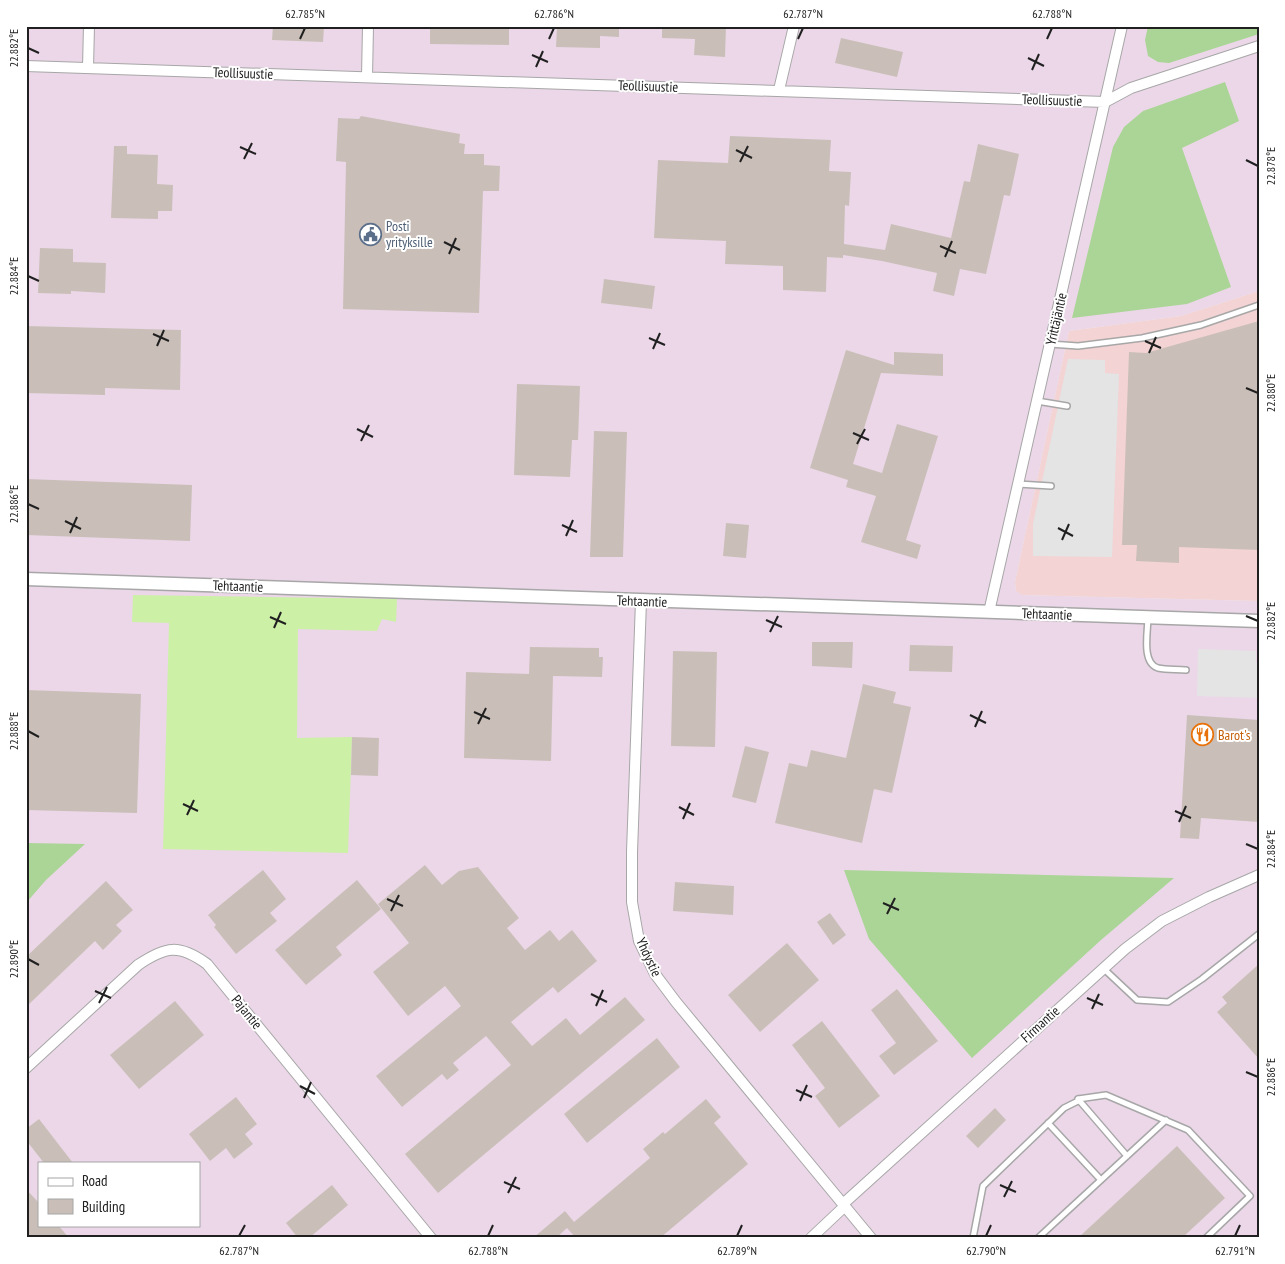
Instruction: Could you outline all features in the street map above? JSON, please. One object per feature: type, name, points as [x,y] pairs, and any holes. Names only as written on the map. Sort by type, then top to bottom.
[{"type":"street","points":[[88,68],[89,26]]},
{"type":"street","points":[[367,77],[368,26]]},
{"type":"street","points":[[779,90],[794,26]]},
{"type":"street","name":"Yrittäjäntie","points":[[989,612],[1122,26]]},
{"type":"street","points":[[1105,102],[1130,88],[1259,46]]},
{"type":"street","name":"Teollisuustie","points":[[26,66],[1105,102]]},
{"type":"street","name":"Tehtaantie","points":[[26,579],[1259,621]]},
{"type":"street","name":"Yhdystie","points":[[641,601],[632,852],[632,902],[639,941],[655,974],[676,1002],[871,1238]]},
{"type":"street","name":"Firmantie","points":[[811,1238],[844,1205],[1126,949],[1162,921],[1209,897],[1259,875]]},
{"type":"street","name":"Pajantie","points":[[26,1068],[144,960],[156,952],[175,949],[194,954],[207,964],[431,1238]]},
{"type":"lane","points":[[1050,344],[1078,346],[1142,338],[1201,325],[1259,304]]},
{"type":"lane","points":[[1037,401],[1067,406]]},
{"type":"lane","points":[[1018,484],[1050,486]]},
{"type":"lane","points":[[1148,617],[1147,655],[1150,663],[1157,668],[1186,670]]},
{"type":"lane","points":[[1104,968],[1137,1000],[1168,1002],[1202,979],[1259,934]]},
{"type":"lane","points":[[973,1238],[982,1186],[1064,1108],[1078,1101],[1078,1099],[1106,1095],[1188,1130],[1250,1196],[1206,1238]]},
{"type":"lane","points":[[1078,1099],[1127,1156]]},
{"type":"lane","points":[[1038,1238],[1166,1120]]},
{"type":"lane","points":[[1048,1123],[1101,1180]]},
{"type":"shaded area","points":[[26,26],[1259,26],[1259,291],[1181,316],[1069,331],[1015,582],[1016,591],[1022,595],[1259,601],[1259,1238],[26,1238]]},
{"type":"shaded area","points":[[1259,291],[1259,601],[1021,595],[1016,591],[1015,582],[1069,331],[1181,316]]},
{"type":"shaded area","points":[[1068,359],[1105,360],[1105,373],[1119,374],[1112,557],[1033,556],[1033,524]]},
{"type":"shaded area","points":[[1198,649],[1256,651],[1256,663],[1259,663],[1259,698],[1197,696]]},
{"type":"green space","points":[[1148,26],[1259,26],[1259,34],[1169,63],[1158,62],[1148,56],[1145,40]]},
{"type":"green space","points":[[1225,82],[1239,121],[1182,148],[1231,287],[1187,304],[1072,318],[1113,147],[1124,127],[1143,111]]},
{"type":"green space","points":[[133,595],[397,599],[396,622],[382,619],[377,631],[298,629],[297,738],[352,737],[348,853],[163,849],[169,623],[132,622]]},
{"type":"green space","points":[[26,843],[85,844],[46,880],[26,903]]},
{"type":"green space","points":[[844,870],[1174,878],[1101,940],[972,1058],[869,939]]},
{"type":"building","points":[[273,26],[324,26],[323,42],[272,40]]},
{"type":"building","points":[[430,26],[509,26],[509,45],[430,44]]},
{"type":"building","points":[[557,26],[619,26],[619,37],[600,36],[600,48],[556,47]]},
{"type":"building","points":[[662,26],[726,26],[725,57],[694,55],[695,39],[662,38]]},
{"type":"building","points":[[841,38],[903,52],[897,77],[835,63]]},
{"type":"building","name":"Posti yrityksille","points":[[361,116],[460,134],[459,143],[465,144],[464,154],[484,154],[484,165],[500,166],[499,191],[483,191],[479,313],[343,309],[346,162],[336,161],[338,118],[359,119]]},
{"type":"building","points":[[730,136],[831,140],[829,171],[851,172],[849,206],[845,205],[844,244],[885,250],[891,224],[951,238],[964,181],[970,182],[978,144],[1019,154],[1010,196],[1004,195],[986,274],[960,269],[954,296],[933,291],[937,273],[843,255],[843,258],[827,257],[826,292],[783,290],[783,266],[725,264],[726,241],[654,238],[658,160],[728,163]]},
{"type":"building","points":[[114,146],[127,146],[127,154],[158,155],[157,184],[173,185],[172,211],[158,211],[158,219],[111,218]]},
{"type":"building","points":[[40,248],[73,249],[73,262],[106,263],[105,293],[71,291],[71,294],[38,293]]},
{"type":"building","points":[[604,279],[655,286],[652,309],[601,303]]},
{"type":"building","points":[[1259,321],[1259,550],[1179,547],[1179,563],[1136,561],[1137,545],[1122,545],[1129,352],[1146,353]]},
{"type":"building","points":[[26,326],[181,330],[180,390],[105,388],[105,395],[26,393]]},
{"type":"building","points":[[846,350],[894,365],[894,352],[943,354],[943,376],[881,373],[853,464],[882,473],[897,424],[938,436],[906,540],[921,545],[917,559],[861,542],[876,496],[846,487],[848,480],[810,468]]},
{"type":"building","points":[[517,384],[580,386],[578,440],[572,440],[570,477],[514,475]]},
{"type":"building","points":[[594,431],[627,432],[623,557],[590,557]]},
{"type":"building","points":[[26,479],[192,485],[190,541],[26,535]]},
{"type":"building","points":[[726,523],[749,525],[746,558],[723,556]]},
{"type":"building","points":[[812,642],[853,642],[852,668],[812,666]]},
{"type":"building","points":[[910,645],[953,646],[952,672],[909,671]]},
{"type":"building","points":[[530,647],[599,648],[599,657],[603,657],[602,677],[553,676],[551,761],[464,758],[466,672],[529,674]]},
{"type":"building","points":[[673,651],[717,652],[715,747],[671,746]]},
{"type":"building","points":[[863,684],[896,692],[893,703],[911,707],[892,793],[874,789],[862,843],[775,823],[789,763],[807,767],[811,750],[846,758]]},
{"type":"building","points":[[26,690],[141,694],[137,813],[26,810]]},
{"type":"building","points":[[1187,715],[1259,720],[1259,822],[1201,818],[1199,839],[1180,838]]},
{"type":"building","points":[[352,737],[379,738],[378,776],[351,775]]},
{"type":"building","points":[[745,746],[769,752],[756,803],[732,797]]},
{"type":"building","points":[[425,865],[442,885],[459,871],[478,867],[519,918],[507,928],[525,950],[550,930],[559,941],[572,930],[597,961],[558,993],[553,987],[511,1022],[532,1046],[566,1018],[580,1035],[625,997],[645,1020],[438,1193],[405,1154],[511,1065],[486,1036],[453,1063],[459,1070],[447,1080],[442,1074],[402,1107],[376,1076],[461,1006],[445,986],[408,1016],[373,972],[409,943],[378,904]]},
{"type":"building","points":[[263,870],[286,899],[270,913],[277,921],[236,954],[214,927],[216,925],[208,915]]},
{"type":"building","points":[[357,880],[381,909],[336,947],[342,955],[306,985],[275,950]]},
{"type":"building","points":[[106,881],[133,910],[116,925],[122,931],[103,950],[95,941],[26,1007],[26,957]]},
{"type":"building","points":[[675,882],[734,886],[733,915],[673,911]]},
{"type":"building","points":[[830,913],[846,935],[833,945],[817,922]]},
{"type":"building","points":[[787,943],[819,980],[760,1032],[728,995]]},
{"type":"building","points":[[1259,964],[1259,1059],[1217,1012],[1227,1003],[1222,997]]},
{"type":"building","points":[[897,989],[938,1041],[894,1075],[879,1056],[896,1043],[871,1010]]},
{"type":"building","points":[[175,1001],[204,1035],[139,1089],[110,1055]]},
{"type":"building","points":[[822,1021],[880,1096],[839,1128],[815,1096],[825,1088],[792,1045]]},
{"type":"building","points":[[657,1038],[680,1067],[587,1143],[564,1114]]},
{"type":"building","points":[[236,1097],[257,1124],[245,1134],[253,1144],[234,1159],[226,1148],[210,1161],[189,1134]]},
{"type":"building","points":[[706,1099],[721,1117],[714,1123],[748,1164],[660,1238],[576,1238],[567,1228],[556,1238],[533,1238],[565,1211],[574,1222],[650,1158],[643,1149],[663,1132],[665,1134]]},
{"type":"building","points":[[995,1108],[1006,1120],[978,1148],[966,1136]]},
{"type":"building","points":[[39,1119],[72,1162],[43,1162],[26,1140],[26,1129]]},
{"type":"building","points":[[1177,1146],[1225,1198],[1182,1238],[1078,1238]]},
{"type":"building","points":[[332,1185],[348,1205],[309,1238],[298,1238],[286,1223]]},
{"type":"building","points":[[26,1189],[38,1202],[38,1226],[59,1226],[69,1238],[26,1238]]},
{"type":"place","name":"Posti yrityksille","points":[[370,234]]},
{"type":"place","name":"Barot's","points":[[1202,735]]}]
